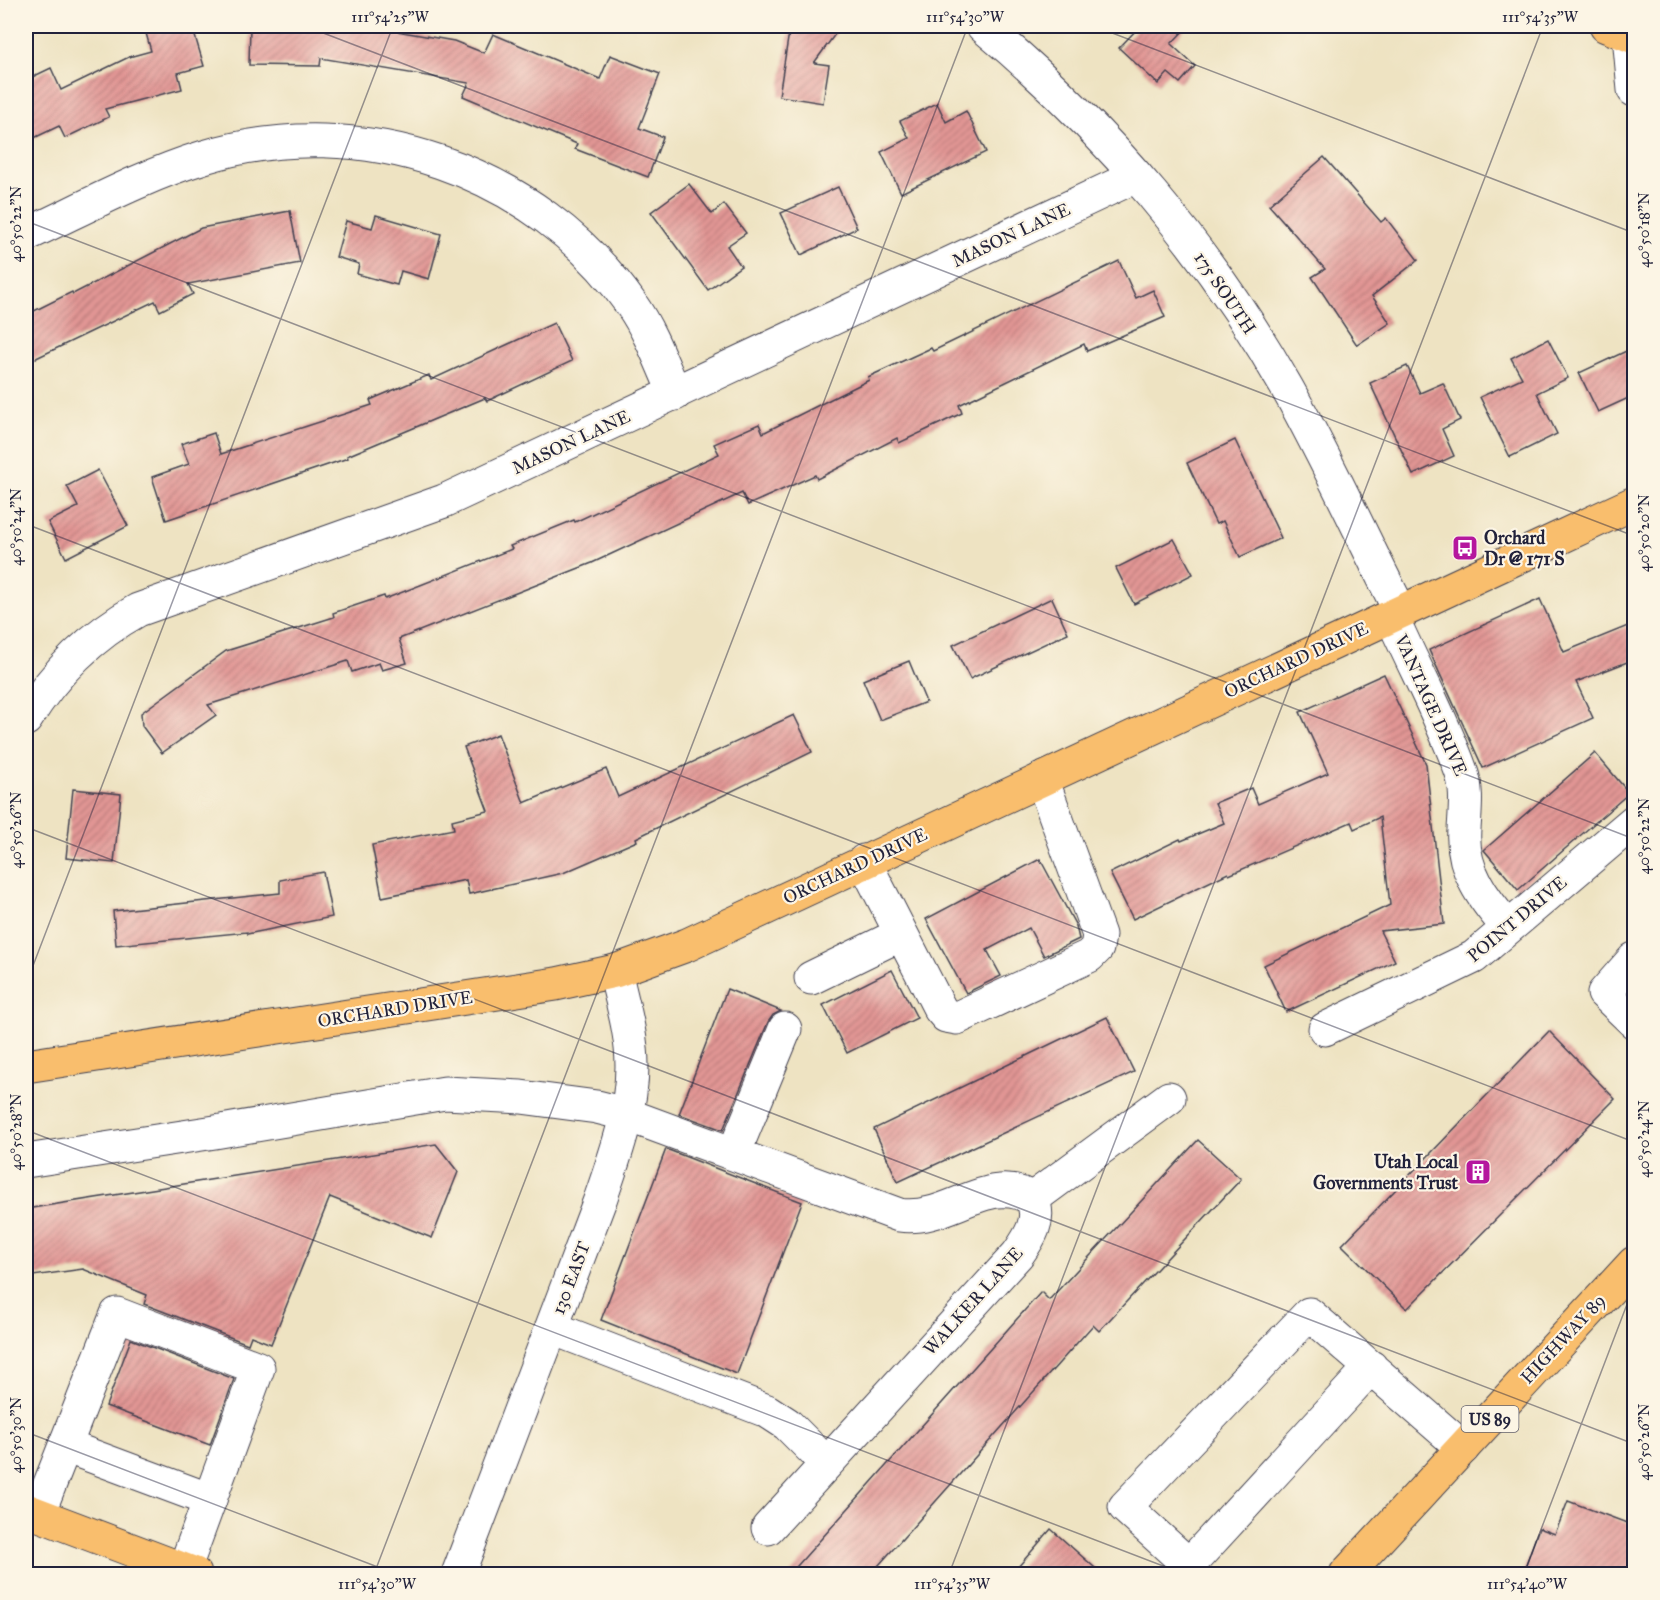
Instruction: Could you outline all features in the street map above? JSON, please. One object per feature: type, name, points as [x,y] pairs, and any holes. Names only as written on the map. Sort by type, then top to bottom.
[{"type":"main road","name":"ORCHARD DRIVE","points":[[26,1066],[556,984],[615,971],[687,945],[1635,502]]},
{"type":"main road","name":"HIGHWAY 89","points":[[1346,1575],[1635,1263]]},
{"type":"main road","points":[[32,1512],[189,1572]]},
{"type":"street","name":"175 SOUTH","points":[[983,26],[1059,95],[1136,176],[1211,270],[1287,387],[1395,613]]},
{"type":"street","points":[[1623,32],[1635,90]]},
{"type":"street","points":[[26,235],[160,172],[206,156],[251,146],[294,140],[339,141],[384,145],[426,155],[471,173],[512,195],[578,244],[632,305],[675,394]]},
{"type":"street","name":"MASON LANE","points":[[26,719],[42,693],[89,643],[113,623],[138,610],[406,516],[675,394],[1136,176]]},
{"type":"street","name":"VANTAGE DRIVE","points":[[1395,613],[1462,772],[1466,800],[1465,861],[1491,908],[1508,927]]},
{"type":"street","points":[[864,861],[939,1009],[946,1016],[957,1018],[1089,956],[1097,948],[1099,935],[1042,779]]},
{"type":"street","name":"POINT DRIVE","points":[[1325,1029],[1455,969],[1474,957],[1633,822]]},
{"type":"street","points":[[811,978],[901,934]]},
{"type":"street","points":[[1635,959],[1604,993],[1635,1022]]},
{"type":"street","name":"130 EAST","points":[[458,1575],[610,1172],[625,1114],[632,1057],[615,971]]},
{"type":"street","points":[[734,1154],[785,1029]]},
{"type":"street","points":[[26,1161],[444,1093],[521,1097],[597,1107],[625,1114],[889,1212],[909,1217],[938,1213],[990,1191],[1012,1191],[1032,1199],[1169,1098]]},
{"type":"street","name":"WALKER LANE","points":[[768,1528],[1018,1254],[1035,1225],[1036,1207],[1032,1199]]},
{"type":"street","points":[[32,1512],[65,1446],[117,1314],[258,1368],[210,1500],[189,1572]]},
{"type":"street","points":[[1371,1367],[1189,1565],[1125,1506],[1309,1314],[1371,1367],[1463,1448]]},
{"type":"street","points":[[552,1328],[768,1411],[787,1424],[826,1463]]},
{"type":"street","points":[[65,1446],[210,1500]]},
{"type":"building","points":[[144,26],[192,26],[204,66],[178,73],[182,89],[105,109],[109,117],[65,138],[59,126],[32,139],[26,125],[26,80],[51,68],[61,90],[129,57],[151,51]]},
{"type":"building","points":[[250,26],[368,26],[454,41],[484,53],[493,34],[600,79],[610,55],[660,74],[639,128],[663,137],[648,177],[575,149],[577,144],[463,96],[469,83],[321,58],[320,66],[249,65]]},
{"type":"building","points":[[790,26],[841,26],[814,63],[829,65],[823,103],[779,96]]},
{"type":"building","points":[[1140,26],[1188,26],[1171,44],[1195,66],[1180,83],[1168,73],[1158,84],[1119,48]]},
{"type":"building","points":[[937,103],[946,122],[966,111],[986,152],[901,193],[881,152],[909,138],[900,121]]},
{"type":"building","points":[[1324,157],[1381,222],[1386,218],[1418,260],[1372,296],[1390,323],[1357,345],[1312,277],[1325,269],[1269,205]]},
{"type":"building","points":[[689,184],[712,214],[724,204],[746,233],[727,246],[741,266],[708,290],[651,212]]},
{"type":"building","points":[[838,187],[857,228],[801,255],[781,213]]},
{"type":"building","points":[[290,211],[300,263],[188,284],[193,294],[160,311],[155,301],[26,363],[26,315],[72,292],[73,294],[201,228]]},
{"type":"building","points":[[376,215],[441,234],[429,279],[401,271],[397,285],[357,274],[359,264],[336,257],[346,221],[372,228]]},
{"type":"building","points":[[1119,261],[1136,298],[1153,290],[1165,317],[1087,351],[1084,344],[959,405],[962,413],[899,443],[897,438],[817,479],[815,475],[748,505],[742,493],[592,563],[399,639],[407,663],[382,670],[379,663],[352,672],[348,661],[208,705],[216,715],[162,753],[142,726],[141,713],[226,651],[334,617],[333,613],[384,596],[385,599],[512,549],[510,546],[574,520],[575,522],[719,454],[714,444],[759,424],[763,433],[869,380],[868,377],[931,348],[933,351]]},
{"type":"building","points":[[554,323],[572,361],[487,401],[485,398],[347,456],[348,458],[166,520],[152,477],[189,464],[181,444],[214,433],[221,454],[372,405],[370,400],[429,375],[431,380]]},
{"type":"building","points":[[1548,339],[1568,378],[1537,393],[1557,434],[1510,457],[1480,397],[1522,378],[1511,358]]},
{"type":"building","points":[[1635,347],[1635,395],[1598,412],[1579,373]]},
{"type":"building","points":[[1407,366],[1420,393],[1443,383],[1460,420],[1442,429],[1454,456],[1413,475],[1370,383]]},
{"type":"building","points":[[1235,440],[1281,538],[1240,557],[1223,521],[1216,524],[1187,463]]},
{"type":"building","points":[[98,470],[128,526],[66,558],[48,522],[78,507],[67,486]]},
{"type":"building","points":[[1174,539],[1193,574],[1134,604],[1116,568]]},
{"type":"building","points":[[1052,598],[1068,633],[970,679],[953,645]]},
{"type":"building","points":[[1540,599],[1564,652],[1635,623],[1635,659],[1576,682],[1593,718],[1483,768],[1429,650]]},
{"type":"building","points":[[909,661],[926,702],[880,720],[863,680]]},
{"type":"building","points":[[1384,674],[1426,764],[1444,924],[1380,931],[1395,961],[1286,1012],[1264,965],[1390,905],[1380,817],[1354,829],[1351,822],[1229,875],[1228,873],[1133,919],[1110,873],[1180,839],[1181,841],[1224,823],[1215,803],[1251,788],[1258,804],[1328,773],[1300,712]]},
{"type":"building","points":[[794,715],[812,752],[636,838],[637,841],[563,873],[469,894],[466,880],[382,897],[372,845],[454,829],[452,820],[488,811],[464,747],[498,734],[524,803],[606,769],[618,797]]},
{"type":"building","points":[[1595,753],[1629,793],[1518,890],[1484,850]]},
{"type":"building","points":[[73,789],[121,794],[114,863],[66,858]]},
{"type":"building","points":[[1040,859],[1076,926],[1079,939],[1044,956],[1029,928],[987,950],[1001,976],[966,993],[926,919]]},
{"type":"building","points":[[323,872],[332,917],[247,934],[247,932],[116,945],[113,911],[280,893],[280,880]]},
{"type":"building","points":[[892,970],[917,1018],[847,1053],[823,1005]]},
{"type":"building","points":[[727,989],[781,1011],[773,1015],[768,1022],[723,1130],[679,1114]]},
{"type":"building","points":[[1107,1017],[1134,1072],[898,1182],[874,1129]]},
{"type":"building","name":"Utah Local Governments Trust","points":[[1549,1031],[1615,1099],[1407,1309],[1342,1245]]},
{"type":"building","points":[[1198,1140],[1241,1179],[1099,1331],[1093,1325],[870,1575],[789,1575],[1041,1292],[1049,1300]]},
{"type":"building","points":[[436,1144],[458,1172],[432,1238],[330,1197],[271,1344],[251,1336],[248,1344],[144,1304],[147,1295],[83,1269],[26,1277],[26,1209]]},
{"type":"building","points":[[666,1149],[802,1202],[737,1374],[601,1320]]},
{"type":"building","points":[[131,1339],[234,1379],[210,1445],[106,1406]]},
{"type":"building","points":[[1568,1501],[1635,1526],[1635,1575],[1522,1575],[1539,1528],[1555,1534]]},
{"type":"building","points":[[1051,1529],[1103,1575],[1011,1575]]},
{"type":"place","name":"Orchard Dr @ 171 S","points":[[1465,548]]},
{"type":"place","name":"Utah Local Governments Trust","points":[[1478,1172]]}]
